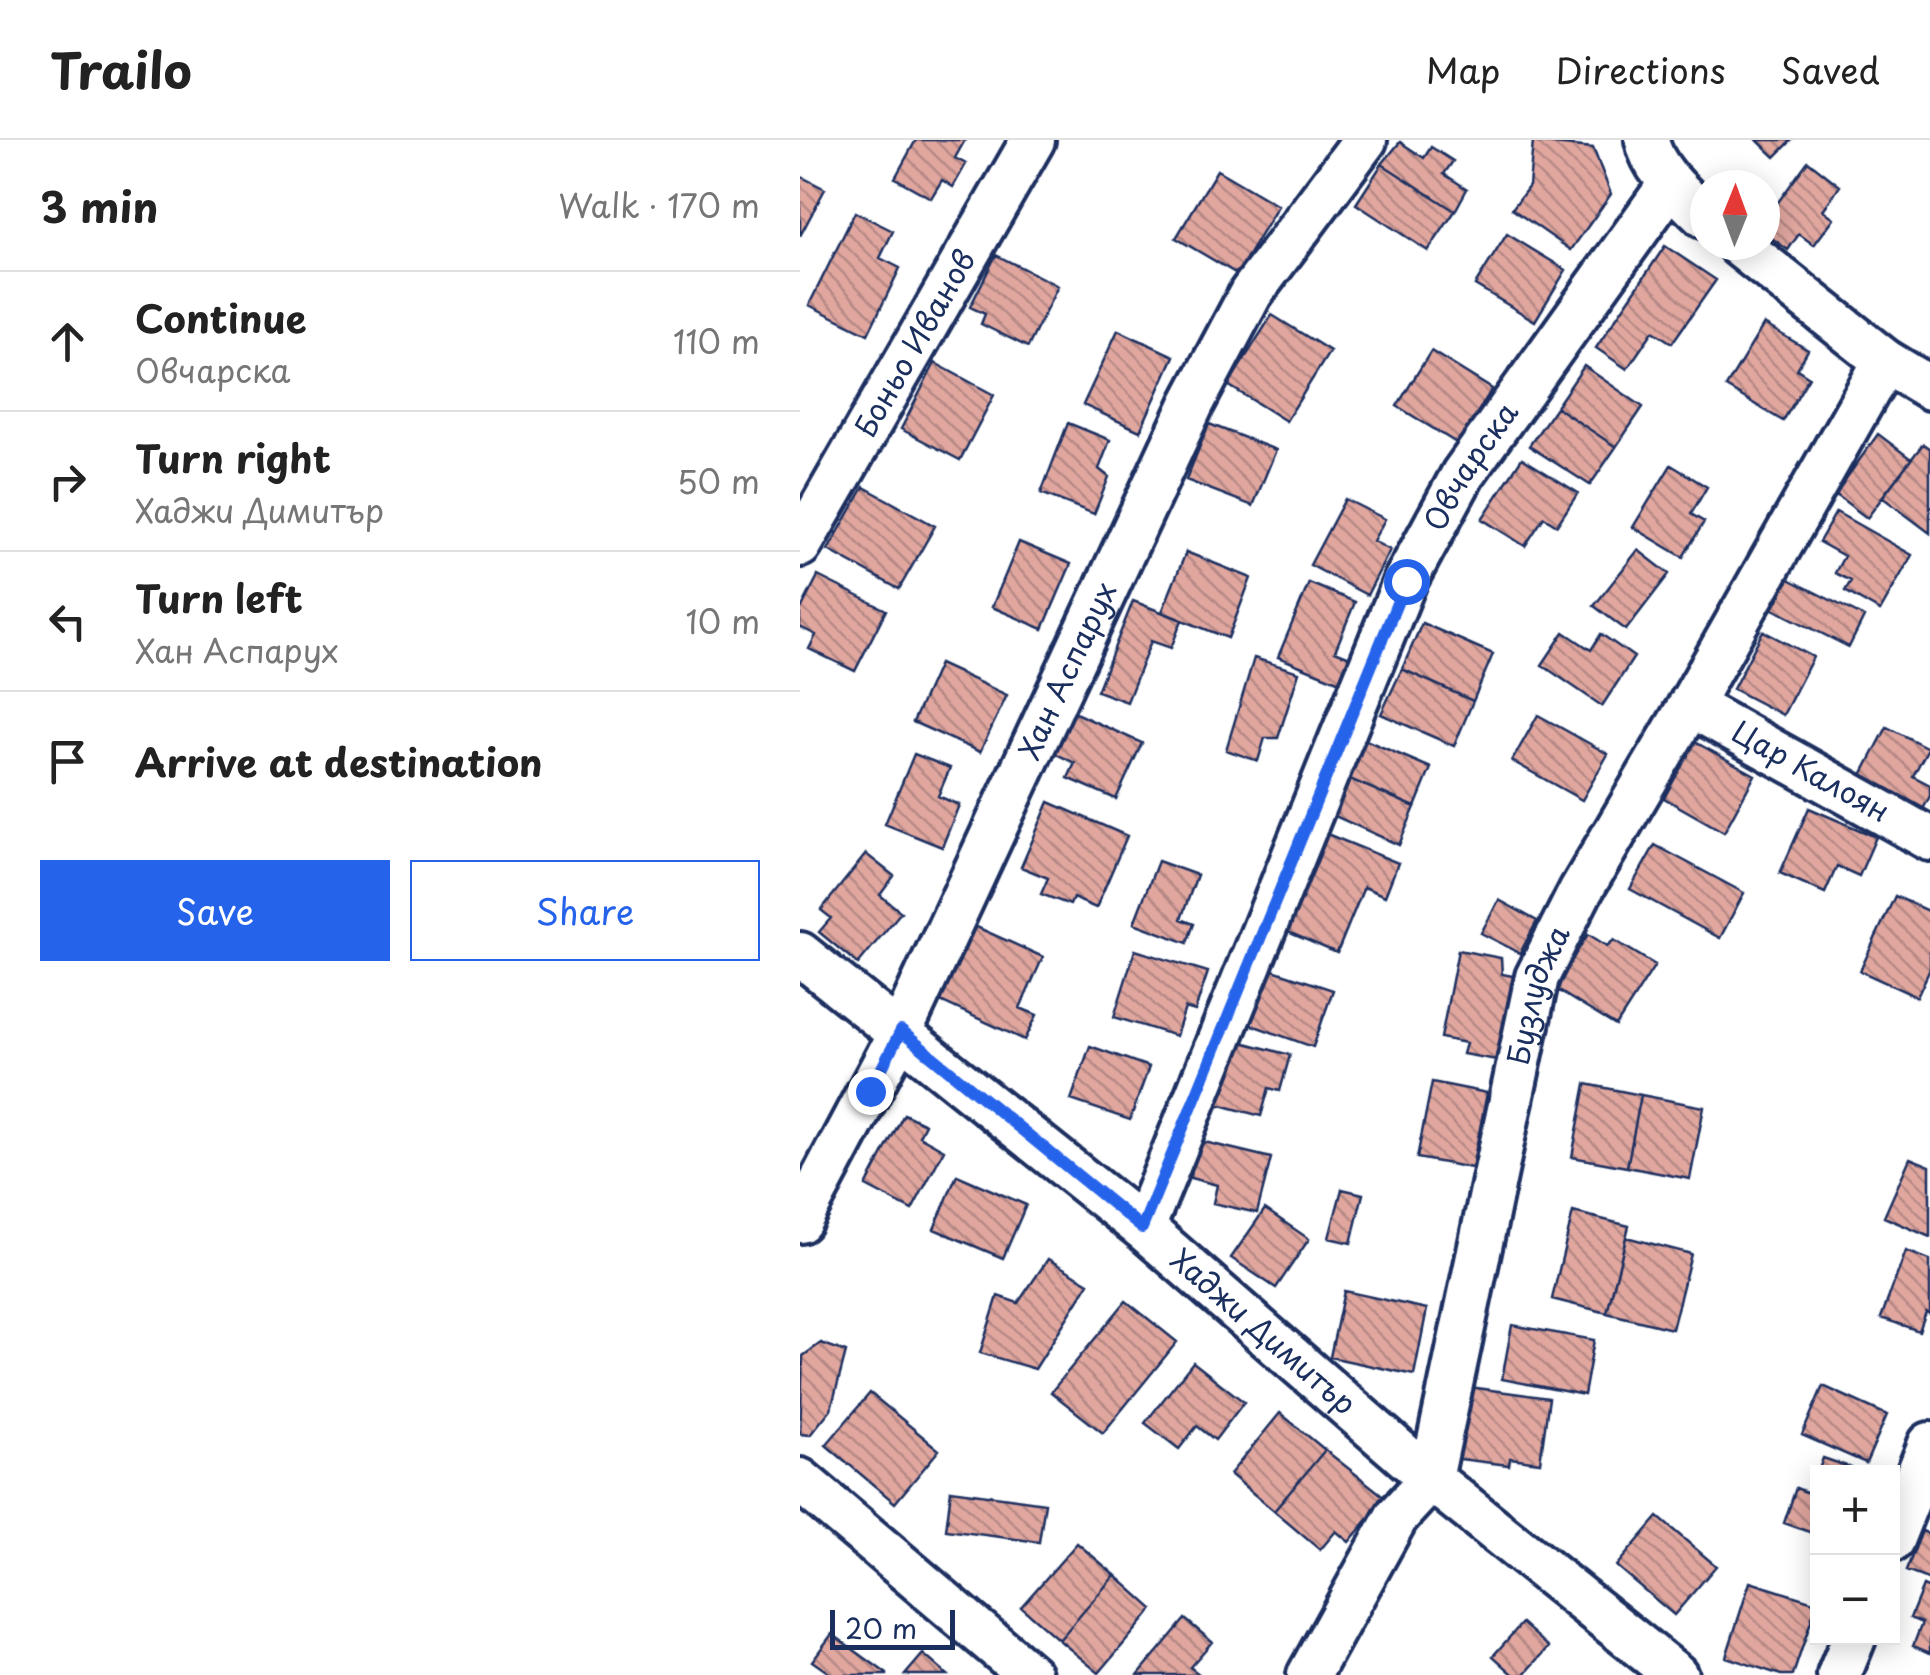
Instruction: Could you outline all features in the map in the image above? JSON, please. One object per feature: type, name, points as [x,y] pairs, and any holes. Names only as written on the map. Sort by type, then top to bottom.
[{"type":"street","name":"Боньо Иванов","points":[[800,546],[1033,140]]},
{"type":"street","name":"Хан Аспарух","points":[[800,1221],[901,1031],[1200,388],[1251,293],[1366,140]]},
{"type":"street","points":[[1647,140],[1649,152],[1690,202]]},
{"type":"street","name":"Овчарска","points":[[1142,1228],[1406,581],[1463,474],[1671,183]]},
{"type":"street","points":[[1759,260],[1885,361],[1930,388]]},
{"type":"street","name":"Бузлуджа","points":[[1431,1479],[1537,977],[1580,892],[1885,361]]},
{"type":"street","name":"Цар Калоян","points":[[1690,705],[1930,839]]},
{"type":"street","name":"Хаджи Димитър","points":[[800,954],[901,1031],[1142,1228],[1431,1479],[1676,1675]]},
{"type":"street","points":[[1900,1520],[1930,1444]]},
{"type":"street","points":[[1309,1675],[1397,1516],[1431,1479]]},
{"type":"street","points":[[808,1501],[1030,1675]]},
{"type":"street","points":[[1839,1675],[1851,1645]]},
{"type":"building","points":[[916,140],[965,140],[955,158],[966,164],[953,187],[942,180],[931,198],[895,178]]},
{"type":"building","points":[[1757,140],[1792,140],[1775,157]]},
{"type":"building","points":[[1400,142],[1424,158],[1431,147],[1453,161],[1444,174],[1467,189],[1455,211],[1382,164]]},
{"type":"building","points":[[1533,142],[1593,148],[1611,194],[1571,250],[1512,209],[1529,186]]},
{"type":"building","points":[[1808,161],[1840,186],[1823,210],[1834,218],[1814,245],[1799,234],[1788,250],[1780,244],[1780,199]]},
{"type":"building","points":[[1382,164],[1455,211],[1428,251],[1356,204]]},
{"type":"building","points":[[1217,170],[1278,206],[1237,274],[1176,238]]},
{"type":"building","points":[[800,176],[825,189],[800,236]]},
{"type":"building","points":[[855,212],[893,231],[880,258],[900,268],[868,334],[809,305]]},
{"type":"building","points":[[1507,234],[1566,270],[1535,321],[1475,285]]},
{"type":"building","points":[[1665,246],[1716,280],[1672,343],[1653,331],[1627,369],[1596,348]]},
{"type":"building","points":[[996,255],[1058,286],[1028,347],[981,324],[985,314],[970,307]]},
{"type":"building","points":[[1272,315],[1330,351],[1286,421],[1228,385]]},
{"type":"building","points":[[1764,324],[1808,350],[1797,369],[1809,377],[1783,421],[1726,387]]},
{"type":"building","points":[[1118,330],[1174,356],[1140,431],[1083,405]]},
{"type":"building","points":[[1431,351],[1492,389],[1458,444],[1397,406]]},
{"type":"building","points":[[935,363],[994,395],[960,460],[901,429]]},
{"type":"building","points":[[1584,366],[1643,407],[1616,447],[1556,407]]},
{"type":"building","points":[[1556,407],[1616,447],[1590,485],[1529,446]]},
{"type":"building","points":[[1068,423],[1110,440],[1099,469],[1109,477],[1094,514],[1041,493]]},
{"type":"building","points":[[1209,424],[1276,450],[1253,506],[1186,480]]},
{"type":"building","points":[[1878,434],[1911,459],[1867,518],[1835,494]]},
{"type":"building","points":[[1923,444],[1930,449],[1930,533],[1882,497]]},
{"type":"building","points":[[1522,458],[1578,493],[1557,525],[1544,517],[1525,546],[1482,519]]},
{"type":"building","points":[[1671,465],[1707,487],[1691,514],[1704,522],[1683,557],[1633,527]]},
{"type":"building","points":[[864,487],[935,526],[899,589],[828,550]]},
{"type":"building","points":[[1345,499],[1385,519],[1373,541],[1390,550],[1367,595],[1310,565]]},
{"type":"building","points":[[1836,512],[1912,555],[1880,611],[1845,591],[1851,581],[1835,573],[1844,556],[1819,542]]},
{"type":"building","points":[[1019,542],[1071,564],[1043,629],[992,607]]},
{"type":"building","points":[[1638,550],[1669,574],[1626,630],[1594,606]]},
{"type":"building","points":[[1186,552],[1251,578],[1228,638],[1162,612]]},
{"type":"building","points":[[818,576],[886,610],[855,671],[809,649],[816,635],[800,627],[800,611]]},
{"type":"building","points":[[1789,579],[1864,617],[1849,647],[1773,609]]},
{"type":"building","points":[[1309,583],[1355,602],[1335,651],[1355,659],[1345,684],[1278,657]]},
{"type":"building","points":[[1133,601],[1182,620],[1171,648],[1151,641],[1127,702],[1097,691]]},
{"type":"building","points":[[1422,623],[1493,654],[1473,701],[1402,669]]},
{"type":"building","points":[[1763,631],[1813,657],[1783,715],[1733,689]]},
{"type":"building","points":[[1564,632],[1591,650],[1601,634],[1634,657],[1602,706],[1542,665]]},
{"type":"building","points":[[1254,658],[1299,672],[1278,738],[1265,738],[1258,761],[1226,750]]},
{"type":"building","points":[[939,664],[1007,695],[980,752],[913,722]]},
{"type":"building","points":[[1402,669],[1473,701],[1454,746],[1381,714]]},
{"type":"building","points":[[1073,712],[1142,743],[1116,799],[1068,778],[1075,763],[1054,753]]},
{"type":"building","points":[[1538,715],[1608,754],[1582,800],[1512,761]]},
{"type":"building","points":[[1887,727],[1928,748],[1913,776],[1930,785],[1930,796],[1922,811],[1860,779]]},
{"type":"building","points":[[1361,738],[1431,768],[1415,807],[1345,777]]},
{"type":"building","points":[[1695,742],[1755,775],[1724,832],[1664,798]]},
{"type":"building","points":[[914,754],[950,768],[938,796],[959,805],[942,847],[885,824]]},
{"type":"building","points":[[1345,777],[1415,807],[1399,845],[1328,813]]},
{"type":"building","points":[[1049,802],[1127,836],[1096,908],[1073,898],[1070,905],[1041,894],[1048,878],[1021,867]]},
{"type":"building","points":[[1809,808],[1876,837],[1859,876],[1837,866],[1825,893],[1780,873]]},
{"type":"building","points":[[1322,832],[1398,863],[1385,896],[1364,887],[1337,953],[1281,929]]},
{"type":"building","points":[[1655,845],[1744,893],[1720,938],[1630,889]]},
{"type":"building","points":[[866,854],[894,876],[880,895],[901,912],[858,964],[819,932],[831,918],[821,910]]},
{"type":"building","points":[[1158,861],[1197,875],[1181,919],[1194,924],[1187,943],[1134,923]]},
{"type":"building","points":[[1895,896],[1930,912],[1930,969],[1917,997],[1860,971]]},
{"type":"building","points":[[1499,900],[1537,921],[1520,953],[1481,933]]},
{"type":"building","points":[[972,925],[1043,957],[1020,1008],[1037,1015],[1025,1040],[938,1000]]},
{"type":"building","points":[[1588,934],[1607,946],[1614,940],[1655,965],[1616,1026],[1554,988]]},
{"type":"building","points":[[1135,950],[1208,972],[1195,1011],[1185,1008],[1176,1036],[1114,1017]]},
{"type":"building","points":[[1458,950],[1501,958],[1502,974],[1513,976],[1497,1060],[1463,1054],[1466,1043],[1441,1038]]},
{"type":"building","points":[[1258,965],[1333,990],[1313,1047],[1238,1020]]},
{"type":"building","points":[[1234,1040],[1290,1055],[1280,1091],[1269,1088],[1261,1116],[1217,1104]]},
{"type":"building","points":[[1090,1046],[1149,1067],[1130,1120],[1071,1100]]},
{"type":"building","points":[[1432,1082],[1487,1093],[1472,1168],[1417,1158]]},
{"type":"building","points":[[1586,1084],[1641,1095],[1627,1167],[1572,1157]]},
{"type":"building","points":[[1641,1095],[1704,1107],[1690,1179],[1627,1167]]},
{"type":"building","points":[[904,1114],[925,1124],[919,1136],[944,1150],[912,1210],[866,1186]]},
{"type":"building","points":[[1196,1140],[1271,1158],[1257,1213],[1213,1203],[1217,1185],[1187,1177]]},
{"type":"building","points":[[1910,1158],[1930,1166],[1930,1237],[1884,1217]]},
{"type":"building","points":[[957,1175],[1026,1205],[1003,1258],[934,1229]]},
{"type":"building","points":[[1342,1189],[1363,1194],[1351,1243],[1329,1238]]},
{"type":"building","points":[[1265,1209],[1309,1239],[1276,1288],[1231,1258]]},
{"type":"building","points":[[1573,1212],[1629,1226],[1607,1313],[1552,1299]]},
{"type":"building","points":[[1626,1237],[1691,1254],[1672,1329],[1607,1313]]},
{"type":"building","points":[[1906,1251],[1930,1260],[1930,1314],[1926,1312],[1919,1331],[1881,1318]]},
{"type":"building","points":[[1048,1259],[1089,1283],[1035,1369],[980,1353],[998,1296],[1018,1303]]},
{"type":"building","points":[[1344,1291],[1427,1309],[1414,1375],[1330,1357]]},
{"type":"building","points":[[1126,1301],[1177,1342],[1103,1433],[1051,1392]]},
{"type":"building","points":[[1512,1325],[1594,1340],[1584,1395],[1502,1379]]},
{"type":"building","points":[[821,1343],[846,1352],[831,1409],[810,1435],[800,1434],[803,1356]]},
{"type":"building","points":[[1193,1362],[1244,1402],[1215,1440],[1197,1426],[1179,1449],[1145,1423]]},
{"type":"building","points":[[1823,1386],[1887,1415],[1866,1463],[1802,1435]]},
{"type":"building","points":[[1469,1387],[1549,1398],[1540,1462],[1510,1458],[1509,1465],[1459,1459]]},
{"type":"building","points":[[870,1393],[939,1450],[895,1503],[826,1445]]},
{"type":"building","points":[[1280,1413],[1325,1450],[1274,1511],[1230,1474]]},
{"type":"building","points":[[1325,1450],[1386,1498],[1349,1542],[1336,1531],[1320,1550],[1274,1511]]},
{"type":"building","points":[[1823,1458],[1844,1465],[1820,1465]]},
{"type":"building","points":[[1796,1488],[1810,1494],[1810,1532],[1784,1523]]},
{"type":"building","points":[[951,1490],[1045,1503],[1039,1542],[946,1530]]},
{"type":"building","points":[[1658,1517],[1716,1566],[1674,1615],[1616,1566]]},
{"type":"building","points":[[1922,1531],[1930,1534],[1930,1580],[1906,1571]]},
{"type":"building","points":[[1077,1543],[1115,1575],[1059,1640],[1021,1607]]},
{"type":"building","points":[[1115,1575],[1153,1609],[1099,1673],[1059,1640]]},
{"type":"building","points":[[1750,1582],[1810,1601],[1810,1624],[1793,1675],[1781,1675],[1726,1657]]},
{"type":"building","points":[[1923,1586],[1930,1589],[1930,1653],[1913,1646],[1922,1623],[1910,1618]]},
{"type":"building","points":[[1185,1619],[1212,1642],[1190,1667],[1200,1675],[1138,1675]]},
{"type":"building","points":[[1522,1623],[1549,1647],[1524,1675],[1514,1675],[1493,1656]]},
{"type":"building","points":[[832,1634],[887,1675],[832,1675],[812,1661]]},
{"type":"building","points":[[923,1654],[947,1675],[905,1675]]},
{"type":"route","points":[[870,1091],[901,1031],[1142,1228],[1406,581]]}]
